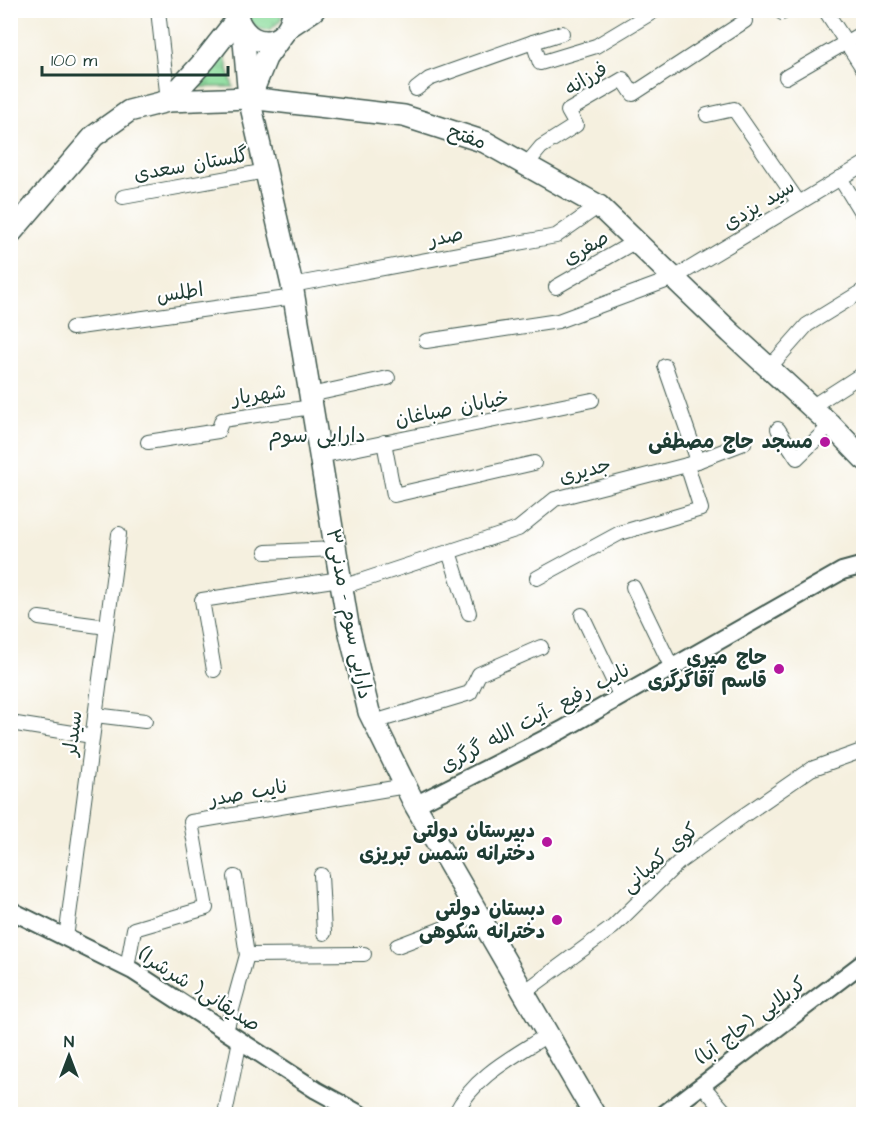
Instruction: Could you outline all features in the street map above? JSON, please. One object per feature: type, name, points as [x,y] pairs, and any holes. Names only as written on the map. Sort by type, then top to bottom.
[{"type":"main road","points":[[168,101],[205,60],[238,17],[258,40],[276,39],[289,24],[314,10]]},
{"type":"main road","name":"دارایی سوم - مدنی۳","points":[[238,17],[249,98],[293,291],[348,625],[369,712],[410,796],[594,1114]]},
{"type":"main road","points":[[249,98],[266,58],[289,24]]},
{"type":"main road","name":"مفتح","points":[[10,234],[94,136],[129,111],[168,101],[249,98],[404,116],[485,142],[599,206],[831,425],[864,459]]},
{"type":"street","points":[[158,10],[168,101]]},
{"type":"street","points":[[533,42],[540,63],[596,46],[639,15],[656,10]]},
{"type":"street","points":[[825,10],[864,70]]},
{"type":"street","name":"فرزانه","points":[[526,165],[541,147],[576,125],[568,111],[623,79],[633,94],[745,21]]},
{"type":"street","points":[[786,77],[864,32]]},
{"type":"street","points":[[416,89],[429,79],[562,33]]},
{"type":"street","points":[[707,115],[734,109],[799,203]]},
{"type":"street","name":"سید یزدی","points":[[426,341],[558,321],[674,278],[864,164]]},
{"type":"street","name":"گلستان سعدی","points":[[123,197],[266,171]]},
{"type":"street","points":[[840,178],[864,217]]},
{"type":"street","name":"صدر","points":[[293,291],[556,236],[599,206]]},
{"type":"street","name":"صفری","points":[[556,287],[636,242]]},
{"type":"street","points":[[769,368],[807,325],[864,290]]},
{"type":"street","name":"اطلس","points":[[72,328],[293,291]]},
{"type":"street","points":[[537,578],[620,533],[701,509],[693,463],[665,366]]},
{"type":"street","points":[[811,407],[864,373]]},
{"type":"street","points":[[311,401],[388,378]]},
{"type":"street","name":"خیابان صباغان","points":[[320,456],[592,400]]},
{"type":"street","name":"شهریار","points":[[148,442],[218,431],[222,420],[311,401]]},
{"type":"street","points":[[778,429],[797,458],[831,425]]},
{"type":"street","points":[[384,442],[394,495],[534,463]]},
{"type":"street","name":"جدیری","points":[[214,670],[202,600],[341,583],[450,552],[518,529],[555,499],[693,463],[744,443]]},
{"type":"street","name":"سیدلر","points":[[66,938],[119,534]]},
{"type":"street","points":[[266,552],[335,549]]},
{"type":"street","points":[[450,552],[469,613]]},
{"type":"street","name":"نایب رفیع -آیت الله گرگری","points":[[410,796],[562,730],[842,571],[864,565]]},
{"type":"street","points":[[633,587],[672,668]]},
{"type":"street","points":[[582,615],[621,697]]},
{"type":"street","points":[[39,618],[107,627]]},
{"type":"street","points":[[374,722],[470,693],[479,674],[542,647]]},
{"type":"street","points":[[95,715],[145,721]]},
{"type":"street","points":[[10,723],[92,736]]},
{"type":"street","name":"کوی کمپانی","points":[[523,993],[613,927],[678,863],[742,816],[812,769],[864,750]]},
{"type":"street","name":"نایب صدر","points":[[127,968],[134,929],[206,908],[191,822],[410,796]]},
{"type":"street","points":[[321,875],[324,933]]},
{"type":"street","points":[[225,1114],[233,1036],[247,955],[234,877]]},
{"type":"street","name":"(شرشرا )صدیقانی","points":[[10,910],[127,968],[316,1090],[360,1114]]},
{"type":"street","points":[[397,946],[478,915]]},
{"type":"street","points":[[247,955],[364,954]]},
{"type":"street","name":"کربلایی (حاج آبا)","points":[[664,1114],[864,962]]},
{"type":"street","points":[[455,1114],[489,1071],[548,1035]]},
{"type":"street","points":[[702,1085],[727,1114]]},
{"type":"green space","points":[[281,10],[281,20],[271,29],[266,30],[255,26],[248,16],[248,11]]},
{"type":"green space","points":[[224,54],[233,87],[199,87]]},
{"type":"place","name":"مسجد حاج مصطفی","points":[[825,442]]},
{"type":"place","name":"حاج میری قاسم آقاگرگری","points":[[779,669]]},
{"type":"place","name":"دبیرستان دولتی دخترانه شمس تبریزی","points":[[547,842]]},
{"type":"place","name":"دبستان دولتی دخترانه شکوهی","points":[[557,920]]},
{"type":"district","name":"دارایی سوم","points":[[317,435]]}]
